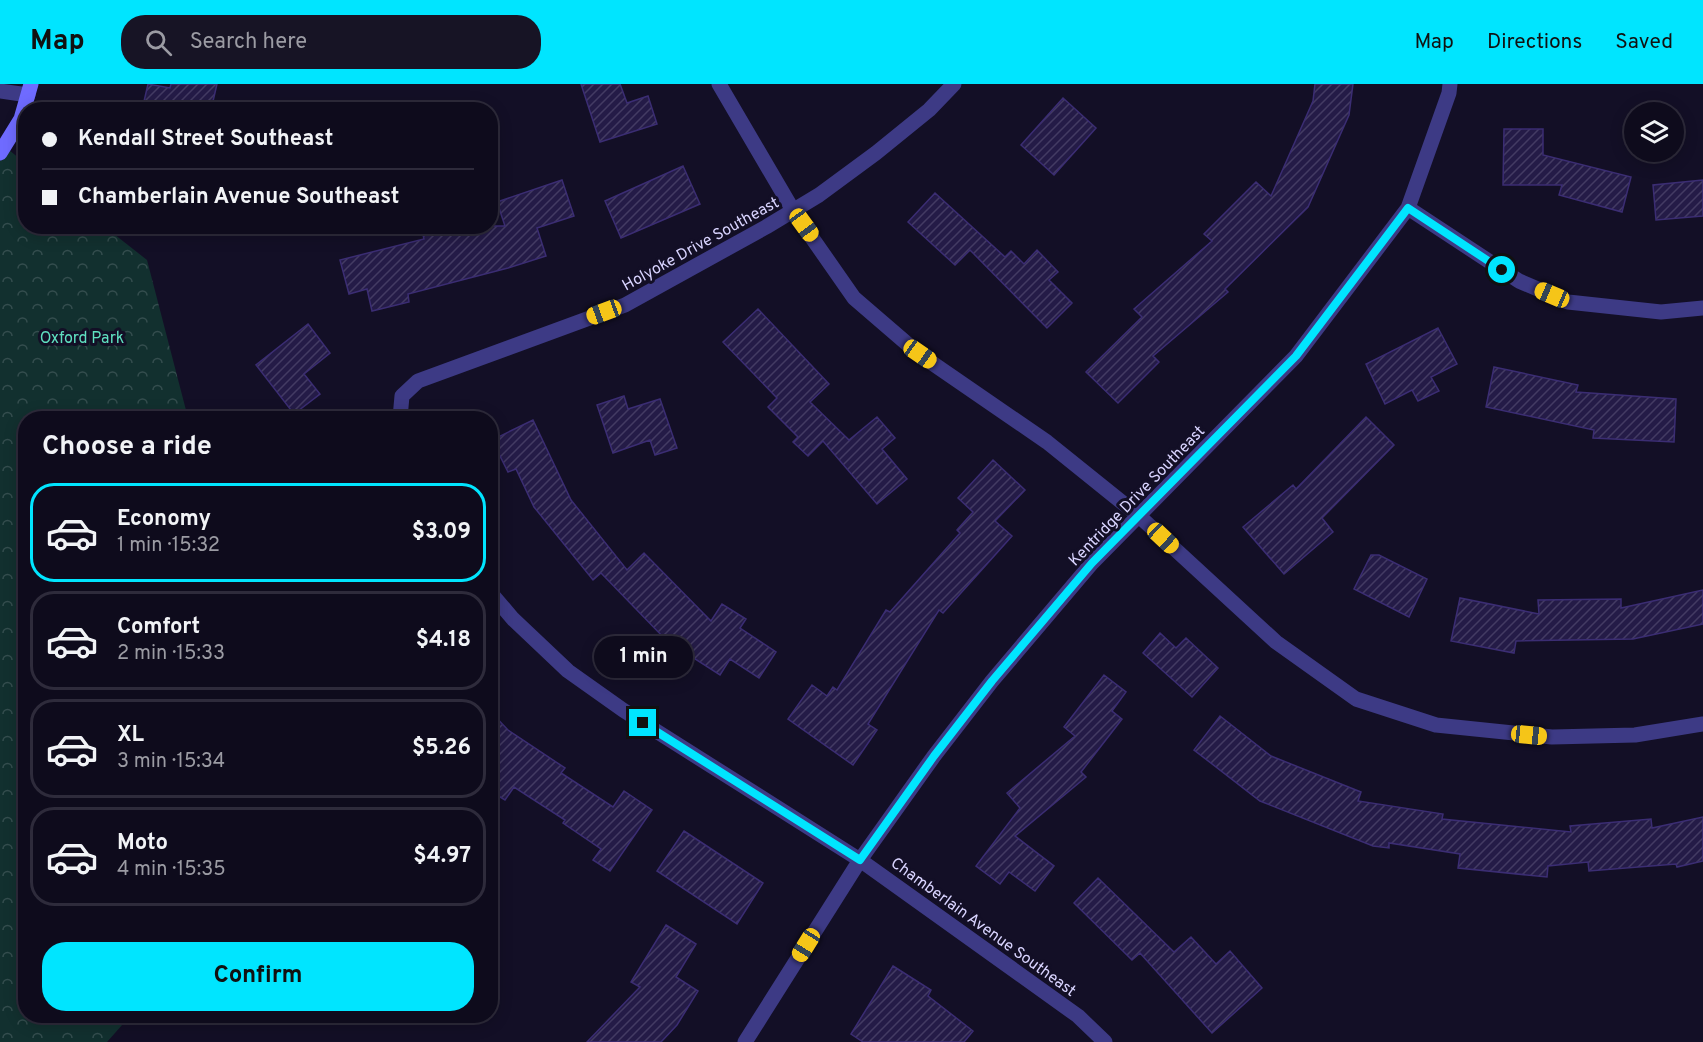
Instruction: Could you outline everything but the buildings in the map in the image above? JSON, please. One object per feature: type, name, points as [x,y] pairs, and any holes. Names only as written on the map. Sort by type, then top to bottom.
[{"type":"street","points":[[719,84],[794,212],[854,298],[920,354],[1047,442],[1139,516],[1276,642],[1356,699],[1436,725],[1552,737],[1635,735],[1703,724]]},
{"type":"street","name":"Holyoke Drive Southeast","points":[[401,411],[402,396],[418,381],[625,305],[794,212],[885,146],[929,110],[954,84]]},
{"type":"street","name":"Kentridge Drive Southeast","points":[[745,1042],[860,860],[934,756],[992,681],[1092,563],[1296,356],[1408,208],[1449,93],[1450,84]]},
{"type":"street","points":[[0,91],[29,90]]},
{"type":"street","points":[[0,153],[18,124]]},
{"type":"street","points":[[1408,208],[1519,281],[1568,302],[1662,312],[1703,308]]},
{"type":"street","name":"Chamberlain Avenue Southeast","points":[[498,601],[513,619],[568,671],[623,710],[860,860],[1078,1016],[1105,1042]]},
{"type":"green space","name":"Oxford Park","points":[[4,146],[18,157],[18,234],[114,234],[147,260],[186,411],[18,411],[18,1023],[124,1023],[107,1042],[0,1042],[0,153]]},
{"type":"route","points":[[643,723],[860,860],[934,756],[992,681],[1092,563],[1296,356],[1408,208],[1502,270]]}]
